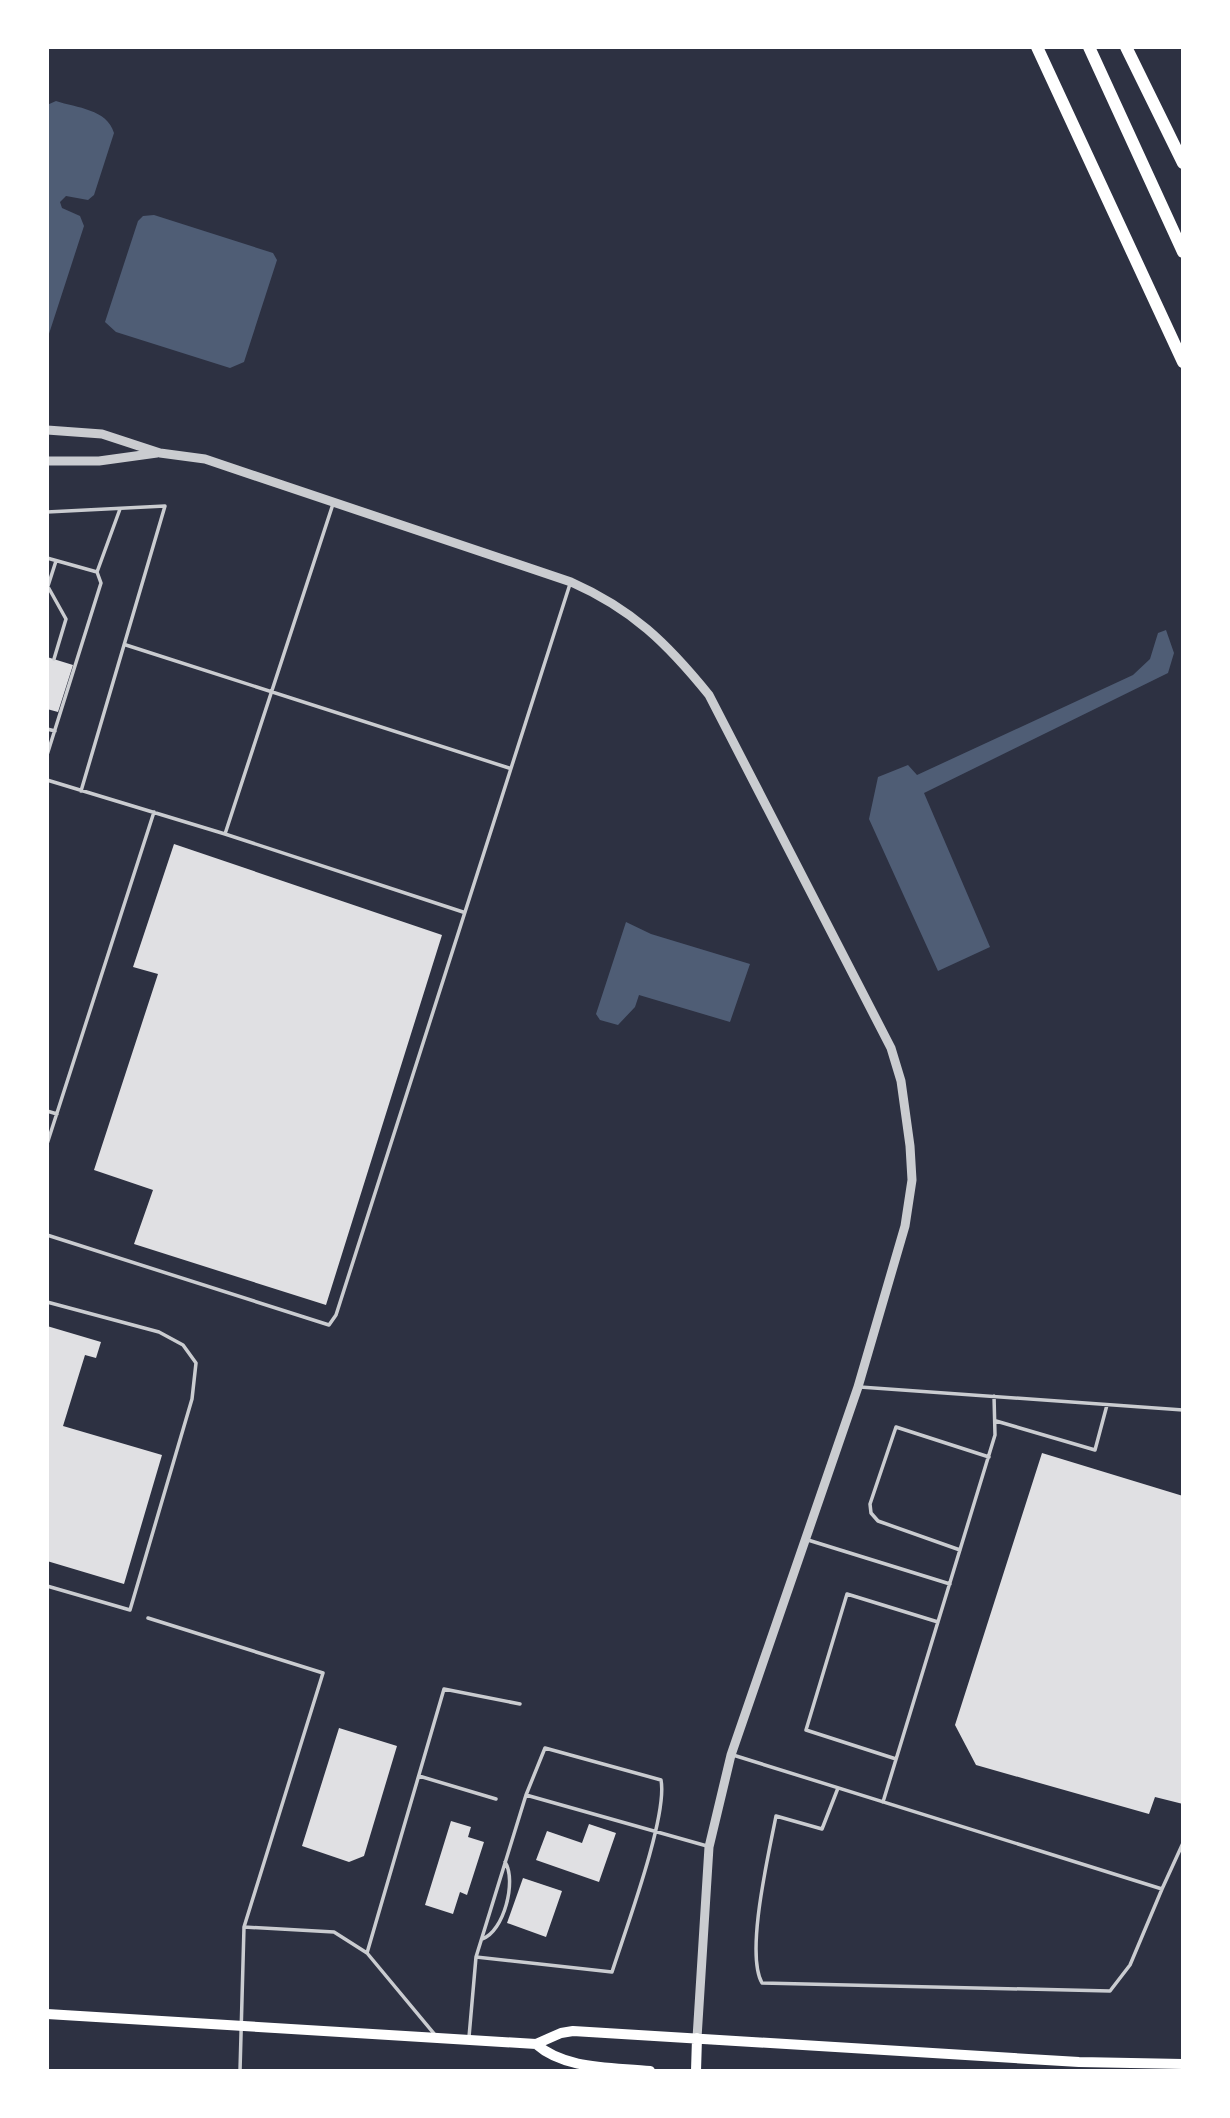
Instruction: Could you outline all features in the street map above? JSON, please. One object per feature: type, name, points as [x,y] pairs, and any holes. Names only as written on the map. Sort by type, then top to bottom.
[{"type":"highway","points":[[1037,47],[1183,362]]},
{"type":"highway","points":[[1089,47],[1183,252]]},
{"type":"highway","points":[[1125,47],[1183,163]]},
{"type":"main road","points":[[47,2014],[536,2044],[573,2031],[1079,2062],[1183,2064]]},
{"type":"main road","points":[[696,2071],[697,2038]]},
{"type":"main road","points":[[536,2044],[545,2052],[567,2062],[650,2071]]},
{"type":"street","points":[[47,430],[102,434],[160,453],[205,459],[571,582],[624,610],[672,649],[709,695],[891,1048],[901,1081],[911,1146],[912,1180],[905,1226],[858,1387],[731,1755],[709,1847],[697,2038]]},
{"type":"street","points":[[47,461],[99,461],[160,453]]},
{"type":"lane","points":[[225,834],[333,502]]},
{"type":"lane","points":[[47,512],[165,506],[81,790]]},
{"type":"lane","points":[[47,755],[101,583],[97,572],[120,509]]},
{"type":"lane","points":[[47,558],[97,572]]},
{"type":"lane","points":[[54,659],[66,619],[48,586],[56,561]]},
{"type":"lane","points":[[47,1235],[329,1325],[336,1315],[509,768],[571,582]]},
{"type":"lane","points":[[126,645],[509,768]]},
{"type":"lane","points":[[47,729],[55,732]]},
{"type":"lane","points":[[47,780],[225,834],[463,912]]},
{"type":"lane","points":[[47,1144],[154,812]]},
{"type":"lane","points":[[47,1111],[57,1114]]},
{"type":"lane","points":[[47,1302],[159,1332],[183,1345],[196,1363],[192,1399],[130,1611],[47,1586]]},
{"type":"lane","points":[[858,1387],[1183,1410]]},
{"type":"lane","points":[[883,1802],[989,1457],[996,1421],[994,1396]]},
{"type":"lane","points":[[996,1421],[1095,1450],[1107,1405]]},
{"type":"lane","points":[[960,1550],[878,1521],[870,1513],[870,1504],[896,1427],[989,1457]]},
{"type":"lane","points":[[806,1539],[950,1584]]},
{"type":"lane","points":[[896,1759],[806,1730],[847,1594],[938,1622]]},
{"type":"lane","points":[[148,1618],[323,1673],[244,1927],[240,2071]]},
{"type":"lane","points":[[367,1953],[444,1689],[520,1704]]},
{"type":"lane","points":[[469,2040],[476,1957],[526,1795],[545,1748],[661,1780],[663,1792],[655,1832],[612,1972],[476,1957]]},
{"type":"lane","points":[[731,1755],[1162,1889]]},
{"type":"lane","points":[[419,1776],[496,1799]]},
{"type":"lane","points":[[838,1788],[822,1829],[776,1816],[764,1877],[756,1948],[756,1973],[762,1983],[1110,1990],[1130,1965],[1183,1843]]},
{"type":"lane","points":[[526,1795],[709,1847]]},
{"type":"lane","points":[[482,1939],[494,1932],[498,1925],[509,1891],[511,1871],[505,1862]]},
{"type":"lane","points":[[244,1927],[334,1932],[367,1953],[438,2038]]},
{"type":"water","points":[[56,101],[98,114],[105,119],[114,133],[94,195],[88,200],[66,196],[60,202],[62,208],[80,216],[84,226],[47,340],[47,105]]},
{"type":"water","points":[[154,215],[273,253],[277,260],[244,362],[230,368],[116,332],[105,322],[138,221],[143,216]]},
{"type":"water","points":[[1166,630],[1174,653],[1168,673],[924,793],[990,947],[938,971],[869,819],[878,777],[908,765],[917,775],[1133,675],[1150,659],[1158,633]]},
{"type":"water","points":[[626,922],[651,934],[750,964],[730,1022],[639,995],[635,1007],[618,1025],[600,1020],[596,1014]]},
{"type":"building","points":[[47,657],[73,665],[58,712],[47,709]]},
{"type":"building","points":[[174,844],[442,935],[326,1305],[134,1244],[153,1190],[94,1170],[158,974],[133,967]]},
{"type":"building","points":[[47,1326],[101,1342],[96,1358],[85,1355],[63,1426],[162,1455],[124,1584],[47,1561]]},
{"type":"building","points":[[1042,1453],[1183,1496],[1183,1804],[1155,1797],[1149,1814],[976,1765],[955,1725]]},
{"type":"building","points":[[339,1728],[397,1746],[364,1856],[349,1862],[302,1846]]},
{"type":"building","points":[[451,1821],[471,1827],[468,1837],[484,1842],[467,1895],[460,1892],[453,1914],[425,1905]]},
{"type":"building","points":[[589,1824],[616,1833],[599,1882],[536,1860],[547,1831],[582,1843]]},
{"type":"building","points":[[523,1878],[562,1891],[546,1937],[507,1923]]}]
